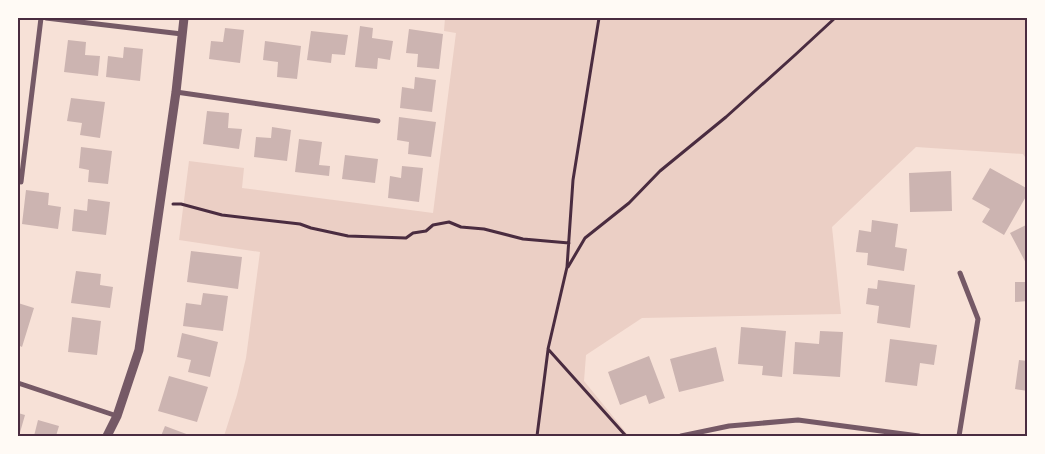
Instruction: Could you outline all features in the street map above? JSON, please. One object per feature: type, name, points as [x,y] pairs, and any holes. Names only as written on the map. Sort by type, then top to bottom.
[{"type":"street","points":[[21,182],[41,18]]},
{"type":"street","points":[[46,18],[182,34]]},
{"type":"street","points":[[107,436],[117,416],[139,350],[176,92],[184,18]]},
{"type":"street","points":[[176,92],[378,121]]},
{"type":"street","points":[[959,436],[978,319],[960,272]]},
{"type":"street","points":[[18,383],[117,416]]},
{"type":"street","points":[[681,436],[729,426],[798,420],[919,436]]},
{"type":"path","points":[[537,436],[548,349],[567,267],[573,180],[599,18]]},
{"type":"path","points":[[567,267],[585,238],[628,203],[660,171],[726,117],[835,18]]},
{"type":"path","points":[[160,205],[181,204],[222,214],[300,224],[348,236],[406,238],[413,233],[426,231],[434,225],[449,222],[461,227],[484,229],[523,240],[569,243]]},
{"type":"path","points":[[548,349],[626,436]]},
{"type":"shaded area","points":[[445,18],[1027,18],[1027,160],[1023,154],[916,147],[832,227],[841,314],[642,318],[586,355],[584,381],[629,436],[224,436],[246,358],[260,252],[179,240],[189,161],[244,168],[242,188],[433,213],[456,33],[444,31]]},
{"type":"building","points":[[360,26],[373,28],[372,38],[393,41],[390,60],[378,58],[377,69],[355,67]]},
{"type":"building","points":[[225,28],[244,30],[240,63],[209,59],[211,41],[223,42]]},
{"type":"building","points":[[409,29],[443,34],[439,69],[417,67],[418,54],[406,53]]},
{"type":"building","points":[[311,31],[348,35],[345,55],[332,54],[331,63],[307,60]]},
{"type":"building","points":[[68,40],[86,42],[85,55],[100,56],[98,76],[64,72]]},
{"type":"building","points":[[265,41],[301,46],[297,79],[277,77],[278,62],[263,60]]},
{"type":"building","points":[[124,47],[143,49],[140,81],[106,77],[108,56],[123,58]]},
{"type":"building","points":[[415,77],[436,80],[432,112],[400,108],[402,87],[414,89]]},
{"type":"building","points":[[71,98],[105,102],[100,138],[80,135],[82,123],[67,121]]},
{"type":"building","points":[[207,111],[229,113],[228,128],[242,129],[239,149],[203,144]]},
{"type":"building","points":[[399,117],[436,122],[431,157],[408,154],[409,142],[397,140]]},
{"type":"building","points":[[272,127],[291,130],[287,161],[254,157],[256,137],[271,138]]},
{"type":"building","points":[[299,139],[322,142],[319,165],[330,166],[329,176],[295,172]]},
{"type":"building","points":[[81,147],[112,151],[108,184],[88,182],[89,170],[79,168]]},
{"type":"building","points":[[345,155],[378,159],[375,183],[342,179]]},
{"type":"building","points":[[402,166],[423,168],[419,202],[388,198],[390,176],[401,178]]},
{"type":"building","points":[[990,168],[1028,189],[1028,193],[1004,235],[982,222],[990,209],[972,199]]},
{"type":"building","points":[[951,171],[952,211],[910,212],[909,173]]},
{"type":"building","points":[[26,190],[49,193],[48,205],[61,207],[58,229],[22,224]]},
{"type":"building","points":[[88,199],[110,202],[106,235],[72,231],[74,209],[87,211]]},
{"type":"building","points":[[872,220],[898,224],[895,247],[907,249],[904,271],[867,265],[868,253],[856,252],[859,230],[871,232]]},
{"type":"building","points":[[1028,224],[1028,267],[1010,233]]},
{"type":"building","points":[[191,251],[242,257],[238,289],[187,282]]},
{"type":"building","points":[[76,271],[101,274],[100,285],[113,287],[110,308],[71,303]]},
{"type":"building","points":[[878,280],[915,285],[910,328],[877,323],[879,306],[866,304],[868,288],[877,289]]},
{"type":"building","points":[[1015,282],[1028,282],[1028,301],[1015,302]]},
{"type":"building","points":[[203,293],[228,296],[223,331],[183,326],[186,303],[201,305]]},
{"type":"building","points":[[18,303],[34,308],[22,347],[18,345]]},
{"type":"building","points":[[72,317],[101,321],[97,355],[68,352]]},
{"type":"building","points":[[741,327],[786,331],[782,377],[762,375],[763,366],[738,364]]},
{"type":"building","points":[[820,331],[843,332],[840,377],[793,374],[795,342],[819,344]]},
{"type":"building","points":[[182,333],[218,342],[210,377],[188,372],[191,360],[177,357]]},
{"type":"building","points":[[890,339],[937,345],[934,365],[920,363],[917,386],[885,382]]},
{"type":"building","points":[[716,347],[724,381],[679,392],[670,359]]},
{"type":"building","points":[[649,356],[665,398],[649,404],[646,395],[620,405],[608,372]]},
{"type":"building","points":[[1019,360],[1028,361],[1028,391],[1015,389]]},
{"type":"building","points":[[169,376],[208,387],[197,422],[158,411]]},
{"type":"building","points":[[18,413],[25,415],[19,436],[18,436]]},
{"type":"building","points":[[38,420],[59,426],[56,436],[34,436]]},
{"type":"building","points":[[165,426],[189,435],[189,436],[161,436]]}]
